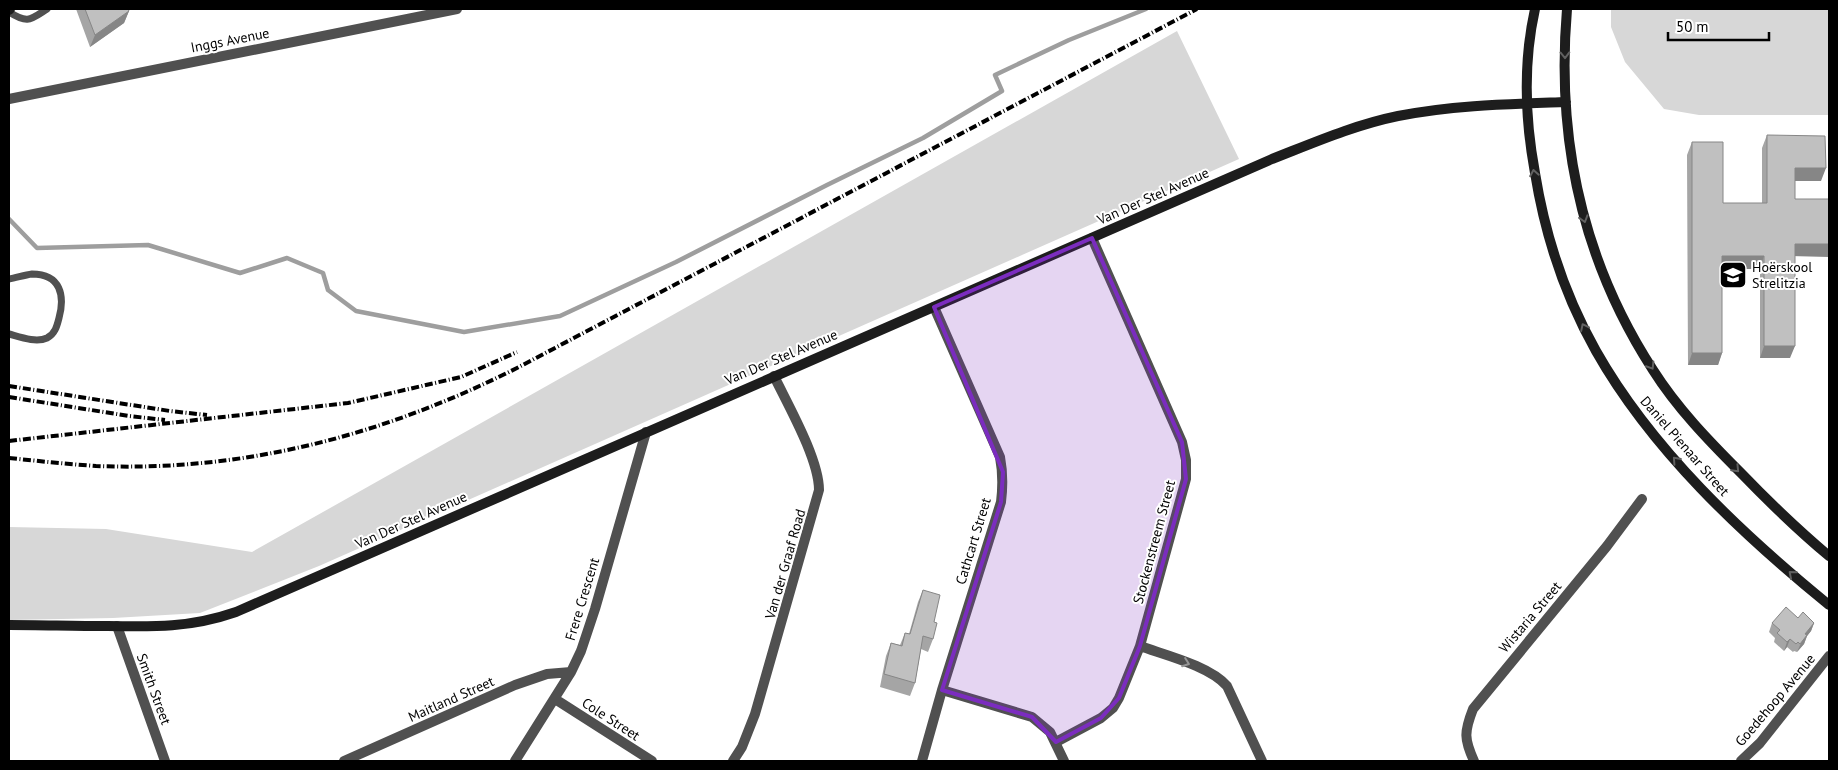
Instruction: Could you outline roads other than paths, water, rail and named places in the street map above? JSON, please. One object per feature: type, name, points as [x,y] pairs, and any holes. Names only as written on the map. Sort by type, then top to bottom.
[{"type":"street","name":"Inggs Avenue","points":[[9,99],[457,9]]},
{"type":"street","name":"Daniel Pienaar Street","points":[[1535,9],[1530,30],[1527,67],[1526,104],[1528,134],[1550,242],[1574,305],[1589,337],[1609,373],[1659,441],[1752,539],[1829,605]]},
{"type":"street","name":"Daniel Pienaar Street","points":[[1567,9],[1565,36],[1569,146],[1582,212],[1597,262],[1626,325],[1653,370],[1691,420],[1775,508],[1829,556]]},
{"type":"street","name":"Van Der Stel Avenue","points":[[9,625],[164,627],[212,619],[236,612],[1272,159],[1342,131],[1417,112],[1566,102]]},
{"type":"street","name":"Stockenstreem Street","points":[[1056,742],[1101,718],[1113,708],[1119,698],[1140,646],[1186,479],[1186,460],[1182,442],[1092,238]]},
{"type":"street","name":"Cathcart Street","points":[[922,761],[942,690],[1001,502],[1003,472],[1000,458],[934,307]]},
{"type":"street","name":"Van der Graaf Road","points":[[733,761],[742,747],[755,714],[819,490],[818,477],[812,459],[774,376]]},
{"type":"street","name":"Frere Crescent","points":[[515,761],[571,672],[586,639],[646,432]]},
{"type":"street","name":"Wistaria Street","points":[[1474,761],[1466,743],[1467,729],[1473,709],[1607,546],[1642,498]]},
{"type":"street","name":"Smith Street","points":[[117,626],[165,761]]},
{"type":"street","points":[[1140,646],[1199,667],[1221,679],[1227,686],[1262,761]]},
{"type":"street","name":"Goedehoop Avenue","points":[[1741,761],[1760,743],[1829,656]]},
{"type":"street","name":"Maitland Street","points":[[344,761],[515,685],[547,674],[571,672]]},
{"type":"street","points":[[942,690],[1032,717],[1050,732],[1064,761]]},
{"type":"street","name":"Cole Street","points":[[555,699],[652,761]]},
{"type":"lane","points":[[9,10],[22,20],[28,20],[47,9]]},
{"type":"lane","points":[[9,279],[32,274],[42,276],[57,285],[63,300],[56,328],[49,337],[38,339],[9,334]]},
{"type":"waterway","points":[[9,219],[37,248],[148,245],[240,273],[287,258],[323,273],[328,290],[356,311],[464,332],[560,316],[676,262],[923,138],[1002,91],[995,75],[1069,40],[1146,9]]},
{"type":"railway","points":[[9,458],[96,466],[206,463],[260,455],[312,444],[365,430],[416,412],[467,392],[517,368],[1197,9]]},
{"type":"railway","points":[[9,441],[348,403],[461,377],[517,352]]},
{"type":"railway","points":[[9,386],[207,415]]},
{"type":"railway","points":[[9,397],[165,420]]},
{"type":"place","name":"Hoërskool Strelitzia","points":[[1733,275]]}]
